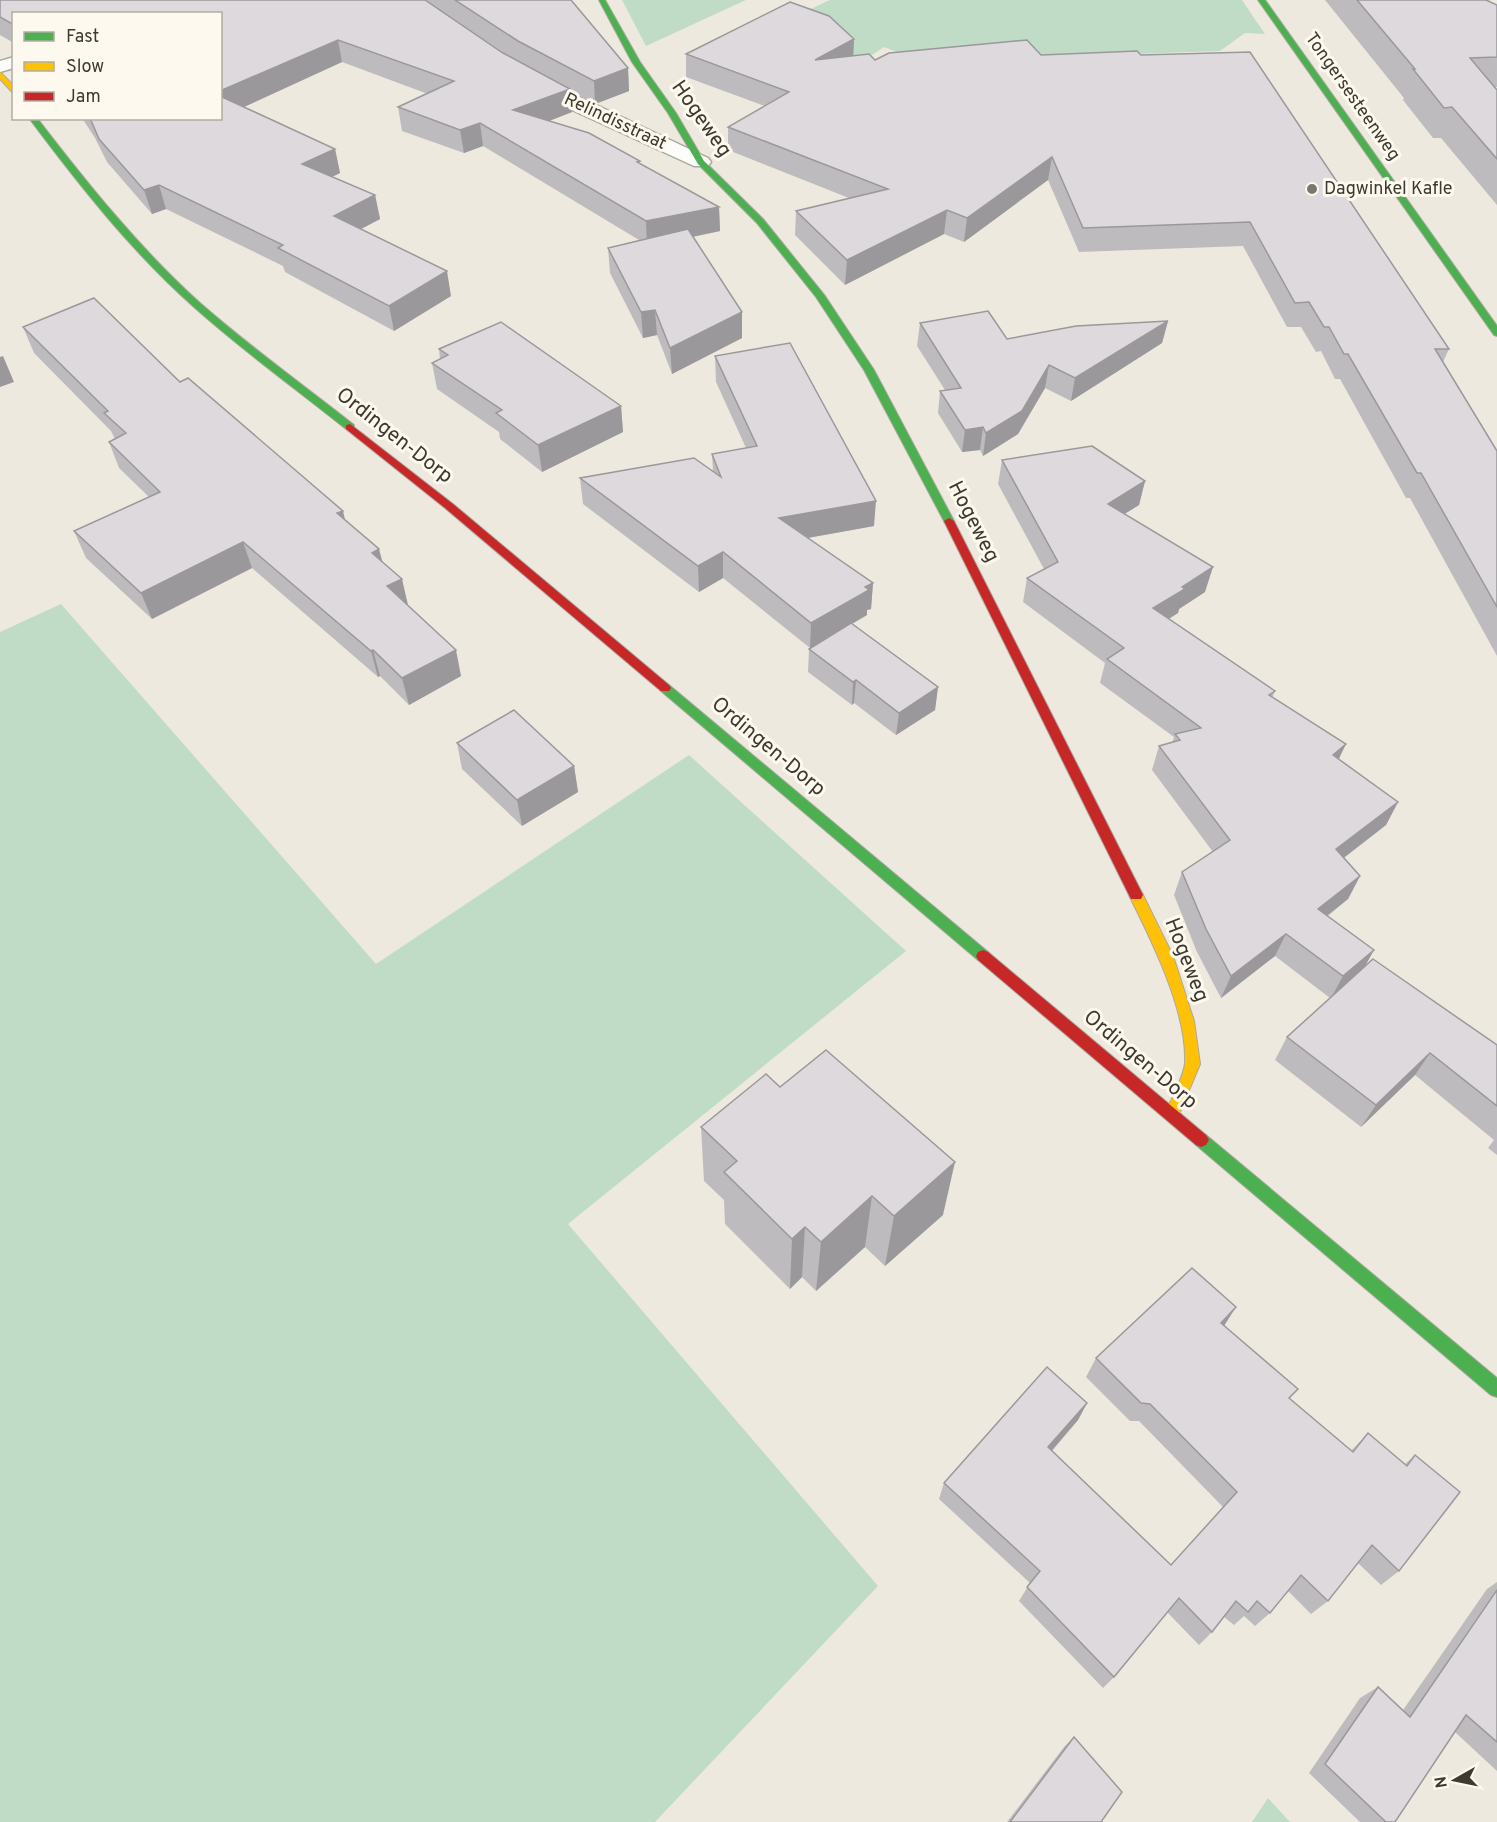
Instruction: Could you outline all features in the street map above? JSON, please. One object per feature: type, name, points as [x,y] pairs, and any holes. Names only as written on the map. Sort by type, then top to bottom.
[{"type":"main road","name":"Hogeweg","points":[[602,0],[636,62],[672,113],[701,162],[760,221],[820,296],[869,370],[930,483],[1166,956],[1187,1022],[1193,1064],[1172,1114]]},
{"type":"main road","name":"Tongersesteenweg","points":[[1262,0],[1497,333]]},
{"type":"main road","points":[[0,74],[12,89]]},
{"type":"main road","name":"Ordingen-Dorp","points":[[35,120],[96,201],[139,248],[196,304],[449,506],[1497,1389]]},
{"type":"street","name":"Relindisstraat","points":[[513,70],[577,105],[701,162]]},
{"type":"green space","points":[[622,0],[746,0],[646,46]]},
{"type":"green space","points":[[830,0],[1242,0],[1265,34],[1245,33],[1220,51],[988,59],[927,64],[884,47],[859,64],[804,12]]},
{"type":"green space","points":[[61,604],[376,964],[689,755],[906,951],[568,1224],[878,1586],[655,1822],[0,1822],[0,632]]},
{"type":"green space","points":[[1268,1798],[1290,1822],[1252,1822]]},
{"type":"building","points":[[0,0],[425,0],[503,53],[570,89],[513,110],[589,133],[719,207],[646,221],[480,123],[460,130],[398,107],[454,81],[338,40],[222,90],[222,12],[12,12],[12,24],[0,17]]},
{"type":"building","points":[[455,0],[571,0],[628,68],[594,81],[518,41]]},
{"type":"building","points":[[1357,0],[1486,0],[1497,5],[1497,57],[1470,58],[1497,90],[1497,159],[1452,107],[1444,108],[1413,69],[1415,69]]},
{"type":"building","points":[[790,2],[829,16],[854,39],[815,60],[869,54],[875,60],[889,53],[1027,40],[1041,55],[1137,51],[1141,55],[1250,52],[1449,349],[1435,349],[1497,451],[1497,607],[1421,473],[1417,473],[1348,354],[1344,354],[1329,327],[1324,327],[1309,302],[1295,303],[1250,222],[1083,228],[1052,157],[967,218],[947,210],[847,260],[796,211],[888,189],[728,127],[789,92],[686,54]]},
{"type":"building","points":[[222,97],[335,149],[302,164],[375,195],[334,216],[447,271],[389,306],[278,248],[283,245],[159,185],[144,190],[99,139],[91,120],[222,120]]},
{"type":"building","points":[[688,229],[742,312],[670,348],[655,310],[641,312],[608,248]]},
{"type":"building","points":[[94,298],[180,382],[188,378],[343,511],[337,513],[379,549],[372,553],[402,579],[387,586],[456,650],[402,678],[373,650],[371,651],[243,542],[141,593],[74,531],[160,492],[109,442],[126,433],[104,413],[108,411],[23,327]]},
{"type":"building","points":[[988,311],[1007,339],[1076,326],[1168,321],[1075,378],[1049,365],[1022,411],[986,433],[983,427],[965,430],[940,391],[961,388],[920,323]]},
{"type":"building","points":[[501,322],[621,406],[538,445],[496,413],[502,410],[432,363],[448,355],[439,349]]},
{"type":"building","points":[[790,343],[876,501],[779,518],[873,583],[865,587],[869,590],[811,623],[723,552],[698,566],[580,478],[694,458],[721,477],[712,454],[757,446],[715,356]]},
{"type":"building","points":[[1092,446],[1145,481],[1108,504],[1213,567],[1182,587],[1185,589],[1153,608],[1275,691],[1269,695],[1346,744],[1333,755],[1398,802],[1336,849],[1360,876],[1318,909],[1374,950],[1343,976],[1286,934],[1231,976],[1206,929],[1182,872],[1230,840],[1159,746],[1180,740],[1175,734],[1201,728],[1107,659],[1124,648],[1027,578],[1058,562],[1002,460]]},
{"type":"building","points":[[851,623],[938,687],[899,713],[856,680],[853,682],[809,649]]},
{"type":"building","points":[[514,710],[574,766],[517,800],[457,743]]},
{"type":"building","points":[[1373,959],[1497,1045],[1497,1106],[1430,1053],[1376,1105],[1287,1037]]},
{"type":"building","points":[[826,1050],[955,1162],[894,1216],[872,1196],[821,1242],[805,1227],[792,1239],[724,1172],[737,1161],[701,1127],[766,1074],[780,1087]]},
{"type":"building","points":[[1192,1268],[1236,1307],[1221,1323],[1298,1389],[1289,1398],[1353,1452],[1368,1433],[1407,1466],[1415,1455],[1460,1492],[1399,1571],[1372,1545],[1328,1601],[1301,1575],[1270,1613],[1257,1601],[1248,1612],[1236,1601],[1212,1632],[1179,1598],[1114,1677],[1027,1587],[1040,1571],[944,1483],[1047,1367],[1087,1403],[1048,1447],[1171,1565],[1237,1492],[1150,1404],[1141,1403],[1096,1358]]},
{"type":"building","points":[[1497,1590],[1497,1742],[1466,1715],[1395,1822],[1386,1822],[1325,1764],[1378,1687],[1410,1717]]},
{"type":"building","points":[[1074,1737],[1122,1792],[1101,1822],[1010,1822]]},
{"type":"traffic: fast","points":[[602,0],[636,62],[672,113],[701,162],[760,221],[820,296],[869,370],[949,521]]},
{"type":"traffic: fast","points":[[1261,0],[1497,333]]},
{"type":"traffic: fast","points":[[35,120],[110,215],[173,283],[234,336],[350,427]]},
{"type":"traffic: fast","points":[[665,688],[983,956]]},
{"type":"traffic: fast","points":[[1201,1140],[1497,1389]]},
{"type":"traffic: slow","points":[[0,74],[12,89]]},
{"type":"traffic: slow","points":[[1136,895],[1166,956],[1187,1021],[1193,1064],[1172,1114]]},
{"type":"traffic: jam","points":[[350,427],[449,506],[665,688]]},
{"type":"traffic: jam","points":[[949,521],[1136,895]]},
{"type":"traffic: jam","points":[[983,956],[1201,1140]]},
{"type":"place","name":"Dagwinkel Kafle","points":[[1312,189]]}]
